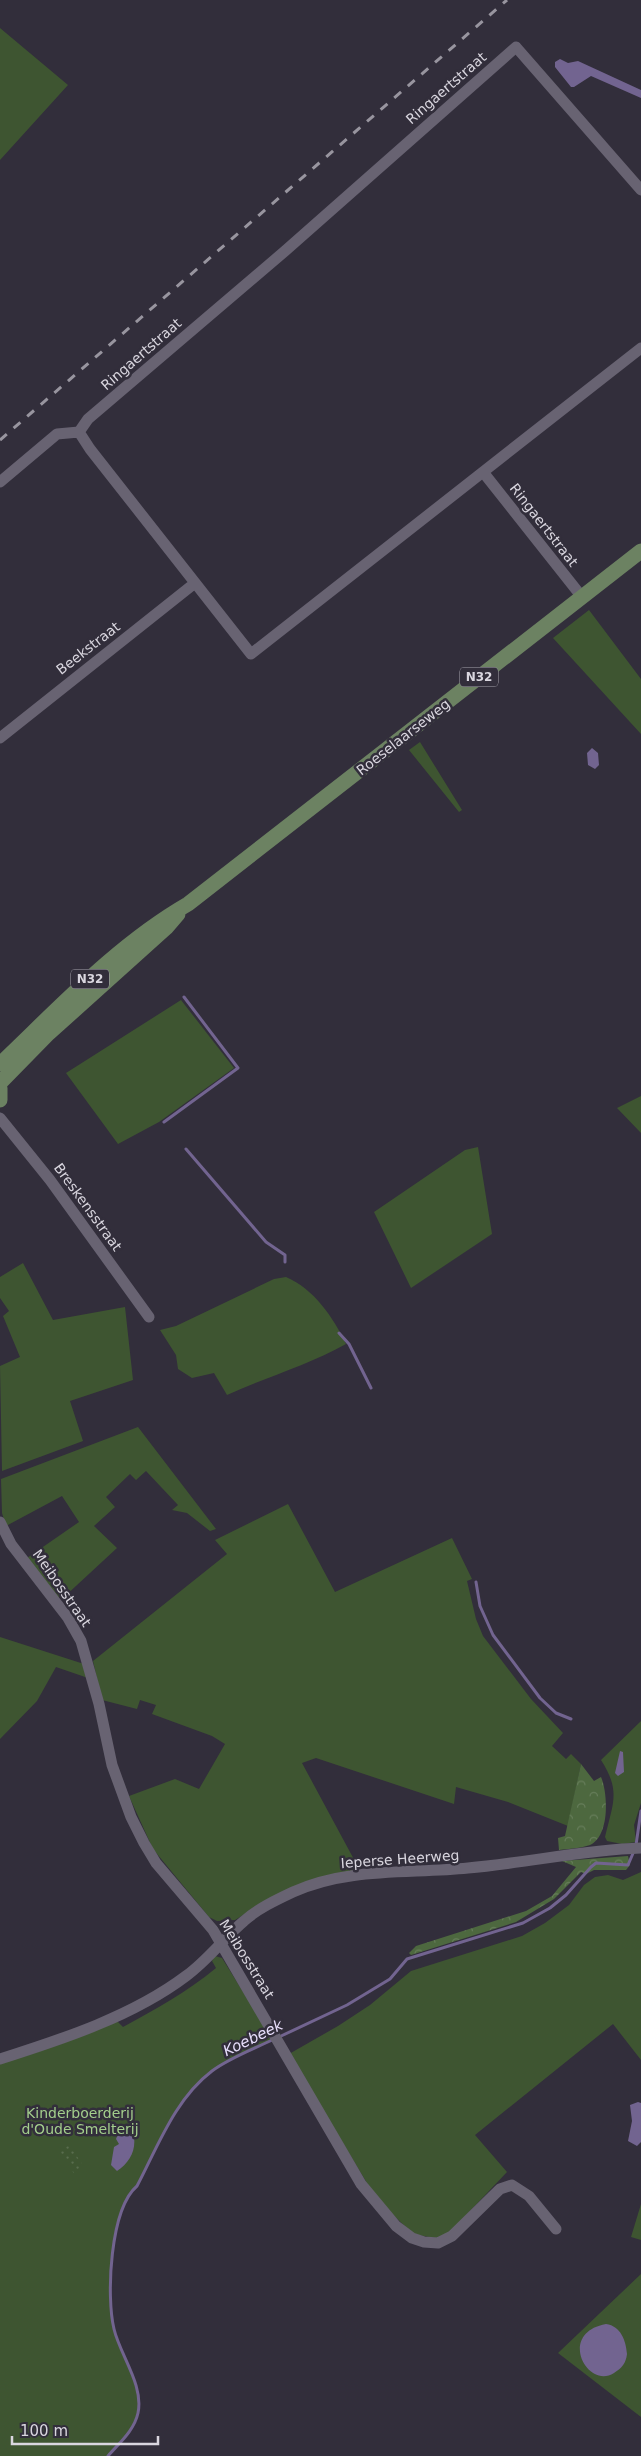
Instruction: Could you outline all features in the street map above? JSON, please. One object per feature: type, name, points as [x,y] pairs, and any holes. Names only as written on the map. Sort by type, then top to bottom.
[{"type":"main road","name":"Roeselaarseweg","points":[[0,1064],[96,973],[160,920],[188,904],[641,551]]},
{"type":"main road","name":"Roeselaarseweg","points":[[0,1084],[47,1034],[166,928],[188,904]]},
{"type":"main road","points":[[0,1088],[0,1100]]},
{"type":"street","name":"Ringaertstraat","points":[[79,432],[88,419],[285,251],[516,48],[641,190]]},
{"type":"street","points":[[0,482],[57,434],[79,432],[90,449],[251,654],[641,348]]},
{"type":"street","name":"Ringaertstraat","points":[[483,472],[582,597]]},
{"type":"street","name":"Beekstraat","points":[[0,738],[195,583]]},
{"type":"street","name":"Breskensstraat","points":[[0,1118],[50,1180],[150,1316]]},
{"type":"street","name":"Meibosstraat","points":[[0,1522],[11,1544],[68,1618],[81,1641],[99,1704],[112,1765],[131,1817],[144,1843],[156,1863],[213,1930],[281,2043],[361,2184],[396,2226],[412,2238],[424,2242],[438,2243],[452,2236],[500,2189],[512,2185],[529,2196],[556,2229]]},
{"type":"street","name":"Ieperse Heerweg","points":[[0,2059],[78,2031],[130,2008],[185,1977],[245,1919],[294,1892],[341,1877],[468,1868],[585,1851],[637,1848]]},
{"type":"green space","points":[[0,28],[68,85],[0,160]]},
{"type":"green space","points":[[589,610],[641,679],[641,734],[553,638]]},
{"type":"green space","points":[[420,742],[462,810],[459,812],[409,750]]},
{"type":"green space","points":[[181,1000],[234,1068],[159,1122],[118,1144],[66,1073]]},
{"type":"green space","points":[[641,1096],[641,1133],[617,1108]]},
{"type":"green space","points":[[478,1147],[492,1234],[411,1288],[374,1212],[465,1150]]},
{"type":"green space","points":[[23,1263],[53,1320],[125,1307],[133,1380],[70,1401],[83,1441],[2,1471],[0,1366],[20,1357],[3,1316],[9,1311],[0,1298],[0,1277]]},
{"type":"green space","points":[[286,1277],[314,1296],[329,1314],[346,1344],[227,1395],[214,1373],[192,1378],[178,1369],[176,1355],[160,1330],[176,1326],[274,1279]]},
{"type":"green space","points":[[138,1427],[216,1529],[210,1531],[187,1513],[172,1510],[178,1505],[146,1471],[136,1480],[130,1474],[106,1497],[115,1507],[94,1526],[117,1548],[63,1598],[58,1597],[27,1558],[79,1522],[62,1496],[6,1526],[2,1513],[1,1479]]},
{"type":"green space","points":[[288,1504],[335,1592],[452,1538],[472,1579],[467,1581],[476,1619],[483,1636],[531,1699],[563,1733],[552,1746],[566,1759],[571,1754],[581,1764],[568,1826],[508,1802],[456,1787],[454,1804],[316,1758],[302,1763],[357,1865],[357,1871],[264,1902],[235,1920],[217,1921],[209,1917],[153,1849],[129,1796],[175,1779],[199,1789],[225,1744],[212,1736],[152,1714],[156,1705],[140,1700],[137,1709],[102,1700],[93,1661],[227,1554],[215,1540]]},
{"type":"green space","points":[[0,1637],[84,1664],[88,1678],[56,1667],[37,1701],[0,1739]]},
{"type":"green space","points":[[641,1721],[641,1803],[634,1825],[636,1842],[622,1844],[607,1841],[605,1837],[614,1797],[611,1780],[601,1760]]},
{"type":"green space","points":[[581,1764],[594,1781],[601,1777],[606,1803],[604,1824],[597,1840],[590,1845],[559,1850],[558,1838],[565,1836]]},
{"type":"green space","points":[[628,1856],[630,1865],[626,1870],[594,1870],[586,1874],[581,1872],[554,1899],[516,1922],[411,1955],[409,1953],[416,1946],[526,1911],[552,1896],[576,1867],[562,1861]]},
{"type":"green space","points":[[641,1872],[641,2060],[613,2024],[475,2135],[507,2172],[451,2231],[440,2239],[413,2234],[385,2207],[370,2188],[289,2054],[370,2005],[411,1971],[522,1936],[545,1923],[569,1905],[584,1885],[595,1877],[608,1875],[623,1880]]},
{"type":"green space","name":"Kinderboerderij d'Oude Smelterij","points":[[215,1956],[222,1958],[273,2040],[225,2062],[198,2083],[168,2125],[121,2214],[112,2254],[110,2296],[114,2329],[138,2392],[139,2402],[136,2419],[126,2436],[108,2456],[0,2456],[0,2063],[116,2020],[123,2027],[171,2000],[205,1977],[216,1968],[212,1961]]},
{"type":"green space","points":[[69,2145],[85,2168],[75,2175],[59,2152]]},
{"type":"green space","points":[[641,2204],[641,2240],[631,2237]]},
{"type":"green space","points":[[641,2274],[641,2417],[558,2353]]},
{"type":"shaded area","points":[[560,59],[568,63],[578,61],[641,90],[641,98],[591,76],[571,87],[555,67],[555,62]]},
{"type":"shaded area","points":[[592,748],[598,753],[599,765],[595,769],[588,765],[587,753]]},
{"type":"shaded area","points":[[620,1751],[623,1752],[624,1772],[618,1776],[615,1773]]},
{"type":"shaded area","points":[[638,2102],[641,2103],[641,2142],[637,2146],[628,2141],[632,2121],[630,2105]]},
{"type":"shaded area","points":[[128,2130],[134,2137],[133,2152],[125,2164],[117,2171],[111,2165],[114,2147],[119,2144],[116,2139],[118,2134]]},
{"type":"shaded area","points":[[606,2324],[611,2325],[622,2335],[627,2354],[625,2363],[619,2369],[614,2373],[604,2376],[594,2374],[587,2367],[582,2358],[580,2348],[583,2338],[591,2329]]},
{"type":"waterway","points":[[164,1122],[238,1068],[184,997]]},
{"type":"waterway","points":[[186,1149],[266,1242],[285,1255],[285,1262]]},
{"type":"waterway","points":[[339,1333],[349,1344],[371,1388]]},
{"type":"waterway","points":[[476,1582],[480,1606],[493,1635],[540,1698],[556,1713],[571,1719]]},
{"type":"waterway","name":"Koebeek","points":[[636,1845],[641,1811]]},
{"type":"waterway","name":"Koebeek","points":[[279,2037],[347,2005],[390,1979],[407,1959],[523,1923],[550,1908],[566,1895],[596,1863],[628,1865],[634,1851]]},
{"type":"waterway","name":"Koebeek","points":[[108,2456],[133,2425],[138,2413],[139,2402],[135,2381],[114,2329],[110,2296],[112,2254],[121,2213],[128,2197],[137,2186],[168,2124],[199,2082],[219,2066],[274,2039]]},
{"type":"railway","points":[[0,440],[507,0]]}]
